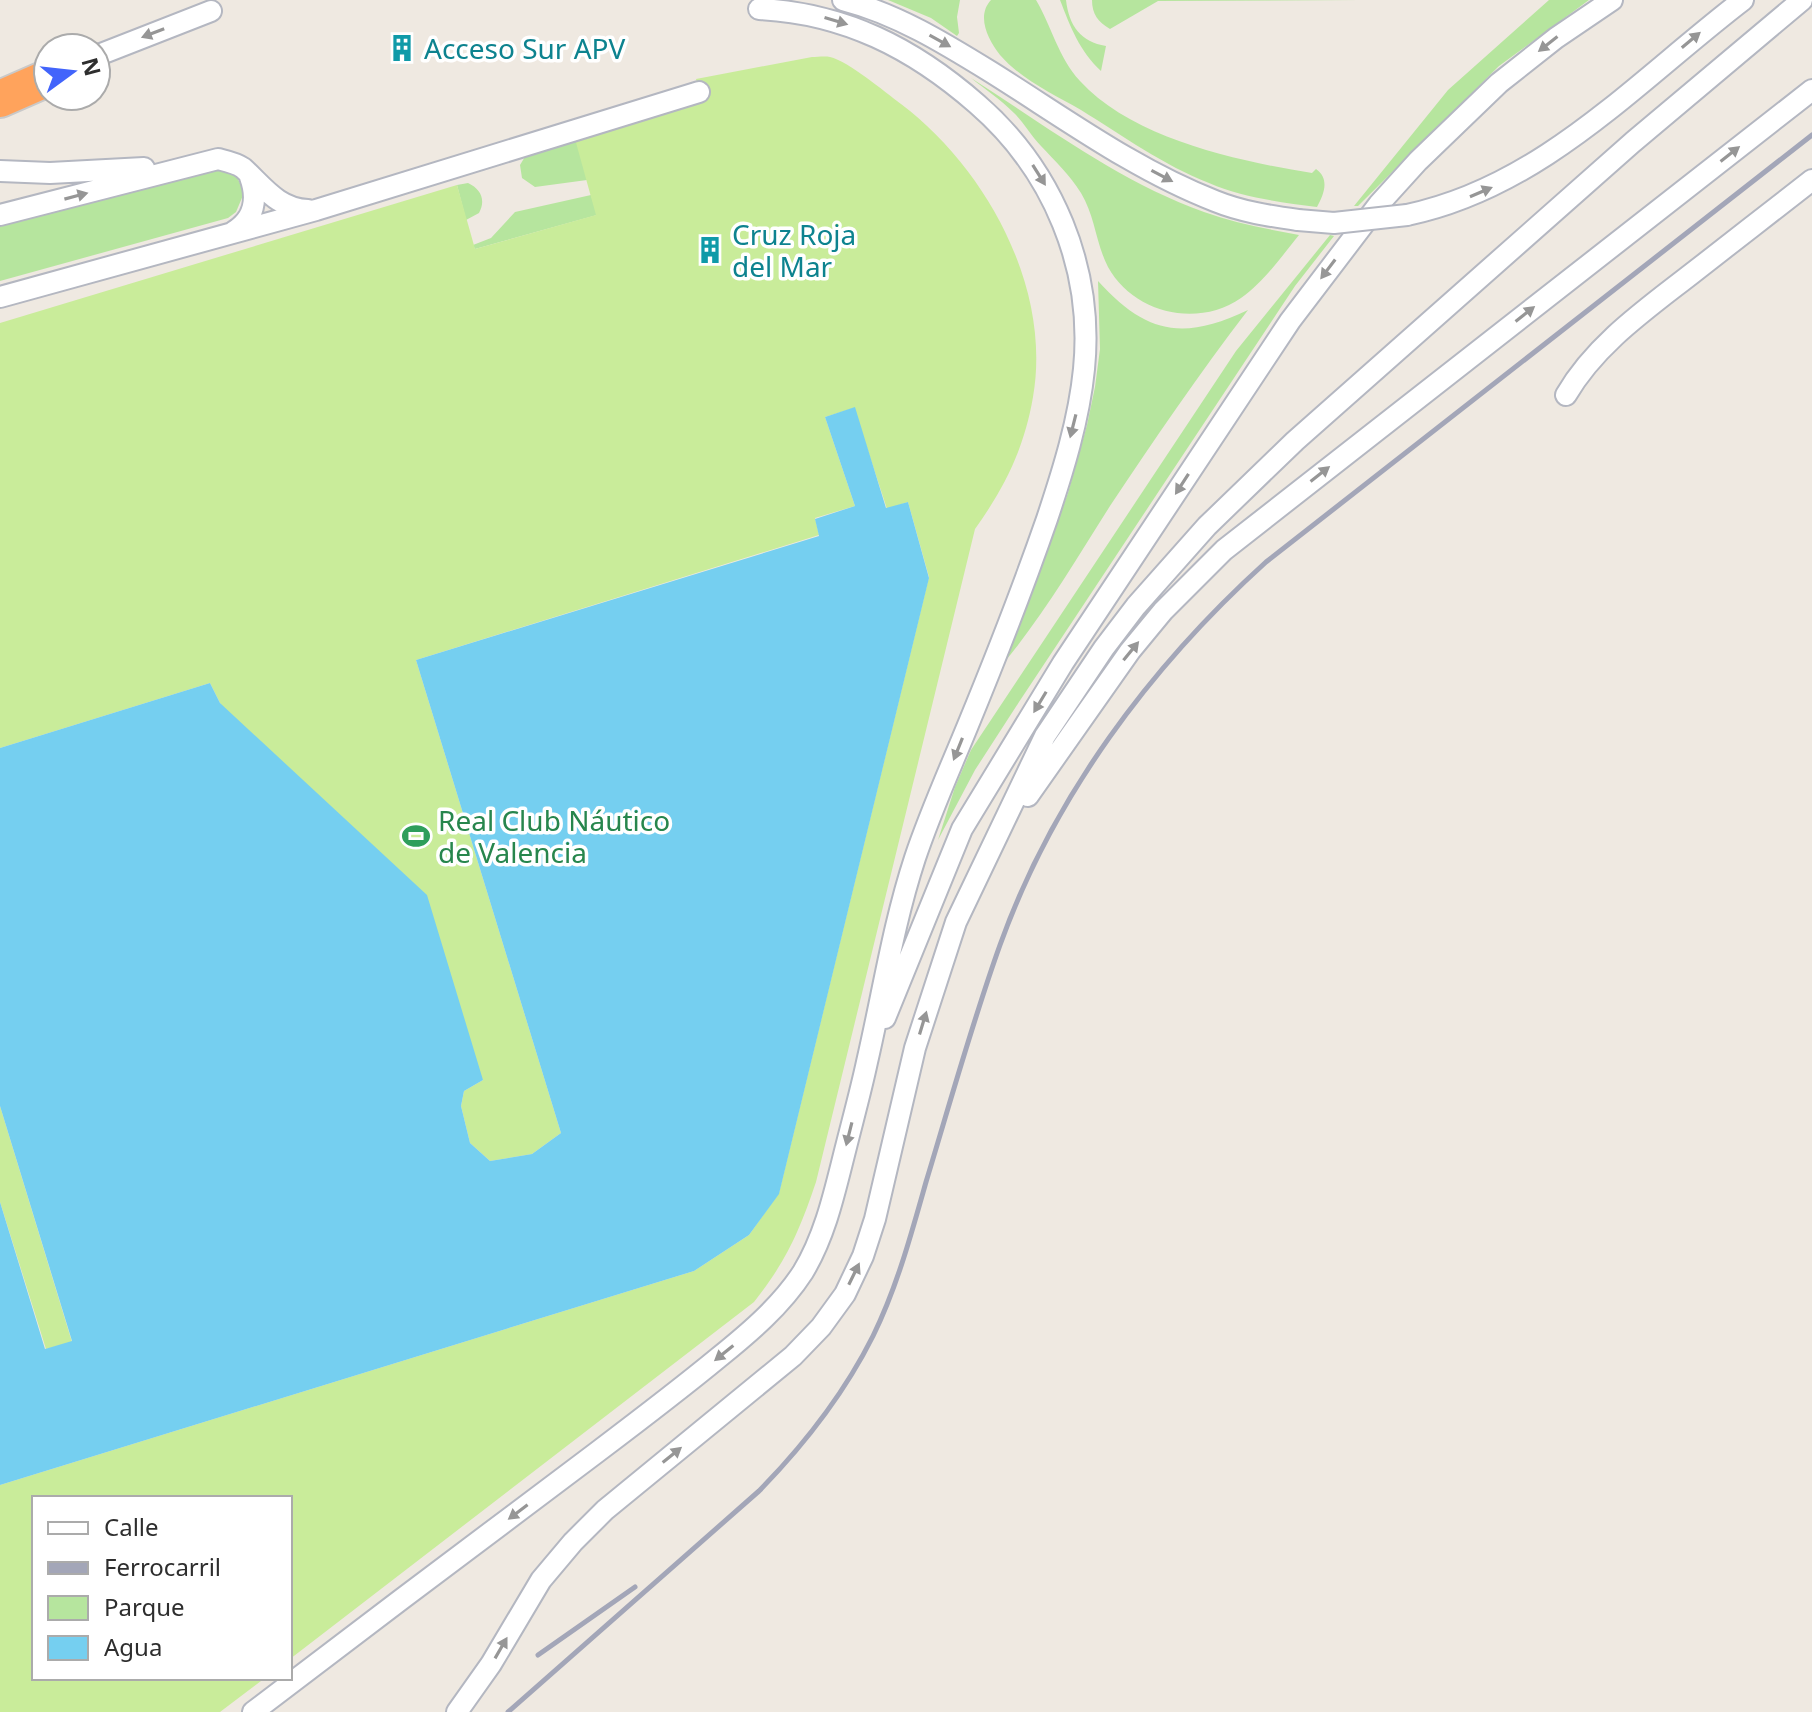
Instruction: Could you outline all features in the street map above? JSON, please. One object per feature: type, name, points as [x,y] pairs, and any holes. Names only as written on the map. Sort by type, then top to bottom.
[{"type":"highway","points":[[0,99],[32,84]]},
{"type":"street","points":[[843,0],[897,19],[944,43],[1134,161],[1185,188],[1243,210],[1334,223],[1433,210],[1492,188],[1587,127],[1743,0]]},
{"type":"street","points":[[868,1058],[962,829],[1063,663],[1290,321],[1379,204],[1418,161],[1499,83],[1556,38],[1612,0]]},
{"type":"street","points":[[457,1712],[491,1664],[541,1580],[573,1542],[605,1510],[793,1356],[821,1327],[845,1294],[863,1256],[875,1219],[915,1048],[956,922],[1053,724],[1136,606],[1207,526],[1295,441],[1726,61],[1802,0]]},
{"type":"street","points":[[253,1712],[682,1387],[742,1338],[784,1298],[802,1273],[826,1222],[868,1058],[886,961],[916,854],[1054,497],[1079,404],[1084,368],[1085,312],[1071,246],[1053,201],[1024,152],[966,94],[912,57],[854,27],[824,17],[759,9]]},
{"type":"street","points":[[112,50],[211,11]]},
{"type":"street","points":[[0,84],[32,79]]},
{"type":"street","points":[[990,852],[1130,651],[1163,611],[1224,550],[1812,90]]},
{"type":"street","points":[[0,297],[316,210],[699,92]]},
{"type":"street","points":[[0,215],[218,159],[234,163],[288,206],[316,210]]},
{"type":"street","points":[[0,171],[107,171],[191,164]]},
{"type":"street","points":[[230,234],[242,227],[252,211],[255,190],[250,177]]},
{"type":"street","points":[[1566,395],[1586,364],[1599,351],[1659,299],[1812,180]]},
{"type":"green space","points":[[888,0],[960,0],[957,17],[959,33],[957,36],[931,18]]},
{"type":"green space","points":[[991,0],[1036,0],[1072,72],[1102,101],[1128,118],[1157,132],[1220,154],[1312,173],[1316,169],[1324,182],[1317,207],[1249,196],[1192,176],[1038,86],[1009,64],[991,42],[985,28],[984,13]]},
{"type":"green space","points":[[1060,0],[1066,0],[1073,25],[1083,37],[1106,46],[1101,71],[1081,47]]},
{"type":"green space","points":[[1092,0],[1360,0],[1158,1],[1110,29],[1096,17]]},
{"type":"green space","points":[[1549,0],[1589,0],[1499,66],[1358,206],[1354,206],[1448,90]]},
{"type":"green space","name":"Real Club Náutico de Valencia","points":[[812,57],[828,57],[846,64],[901,104],[932,130],[960,161],[985,196],[1006,234],[1022,273],[1032,314],[1036,356],[1033,397],[1019,451],[975,529],[816,1182],[804,1216],[775,1273],[754,1302],[292,1657],[292,1496],[32,1496],[32,1680],[262,1680],[220,1712],[0,1712],[0,1485],[694,1271],[749,1235],[779,1193],[929,577],[908,502],[887,509],[854,408],[825,417],[855,506],[815,518],[819,535],[416,660],[561,1133],[532,1154],[490,1161],[470,1143],[461,1106],[464,1091],[483,1080],[220,703],[210,683],[0,748],[0,323],[457,185],[475,249],[596,215],[575,139],[702,100],[696,79]]},
{"type":"green space","points":[[971,78],[1084,152],[1173,200],[1216,216],[1299,235],[1257,285],[1224,307],[1187,314],[1150,305],[1119,283],[1108,267],[1086,202],[1072,180],[1014,113]]},
{"type":"green space","points":[[702,101],[587,180],[535,187],[522,178],[520,165],[526,155]]},
{"type":"green space","points":[[221,167],[234,174],[244,193],[236,212],[228,218],[0,281],[0,225]]},
{"type":"green space","points":[[468,183],[479,192],[482,204],[479,213],[466,220],[457,185]]},
{"type":"green space","points":[[591,195],[597,215],[475,249],[473,245],[491,238],[515,212]]},
{"type":"green space","points":[[1330,235],[1334,236],[1295,286],[1019,702],[975,770],[938,840],[971,750],[1236,351]]},
{"type":"green space","points":[[1098,281],[1133,312],[1149,322],[1167,327],[1204,326],[1248,310],[1160,432],[1048,603],[1007,659],[1068,493],[1087,425],[1100,349]]},
{"type":"green space","points":[[0,1106],[72,1342],[46,1349],[0,1202]]},
{"type":"water","points":[[855,407],[886,508],[908,502],[929,578],[779,1194],[749,1235],[694,1271],[0,1485],[0,1202],[45,1349],[72,1341],[0,1106],[0,748],[210,683],[220,703],[427,895],[483,1080],[464,1091],[461,1106],[470,1143],[490,1161],[532,1154],[561,1133],[416,660],[819,536],[815,519],[855,506],[825,417]]},
{"type":"railway","points":[[508,1712],[759,1491],[792,1456],[849,1378],[873,1336],[896,1280],[980,1004],[1022,890],[1077,786],[1145,690],[1183,645],[1266,562],[1812,135]]},
{"type":"railway","points":[[538,1655],[635,1587]]},
{"type":"place","name":"Acceso Sur APV","points":[[402,48]]},
{"type":"place","name":"Cruz Roja del Mar","points":[[710,250]]},
{"type":"place","name":"Real Club Náutico de Valencia","points":[[416,836]]}]
